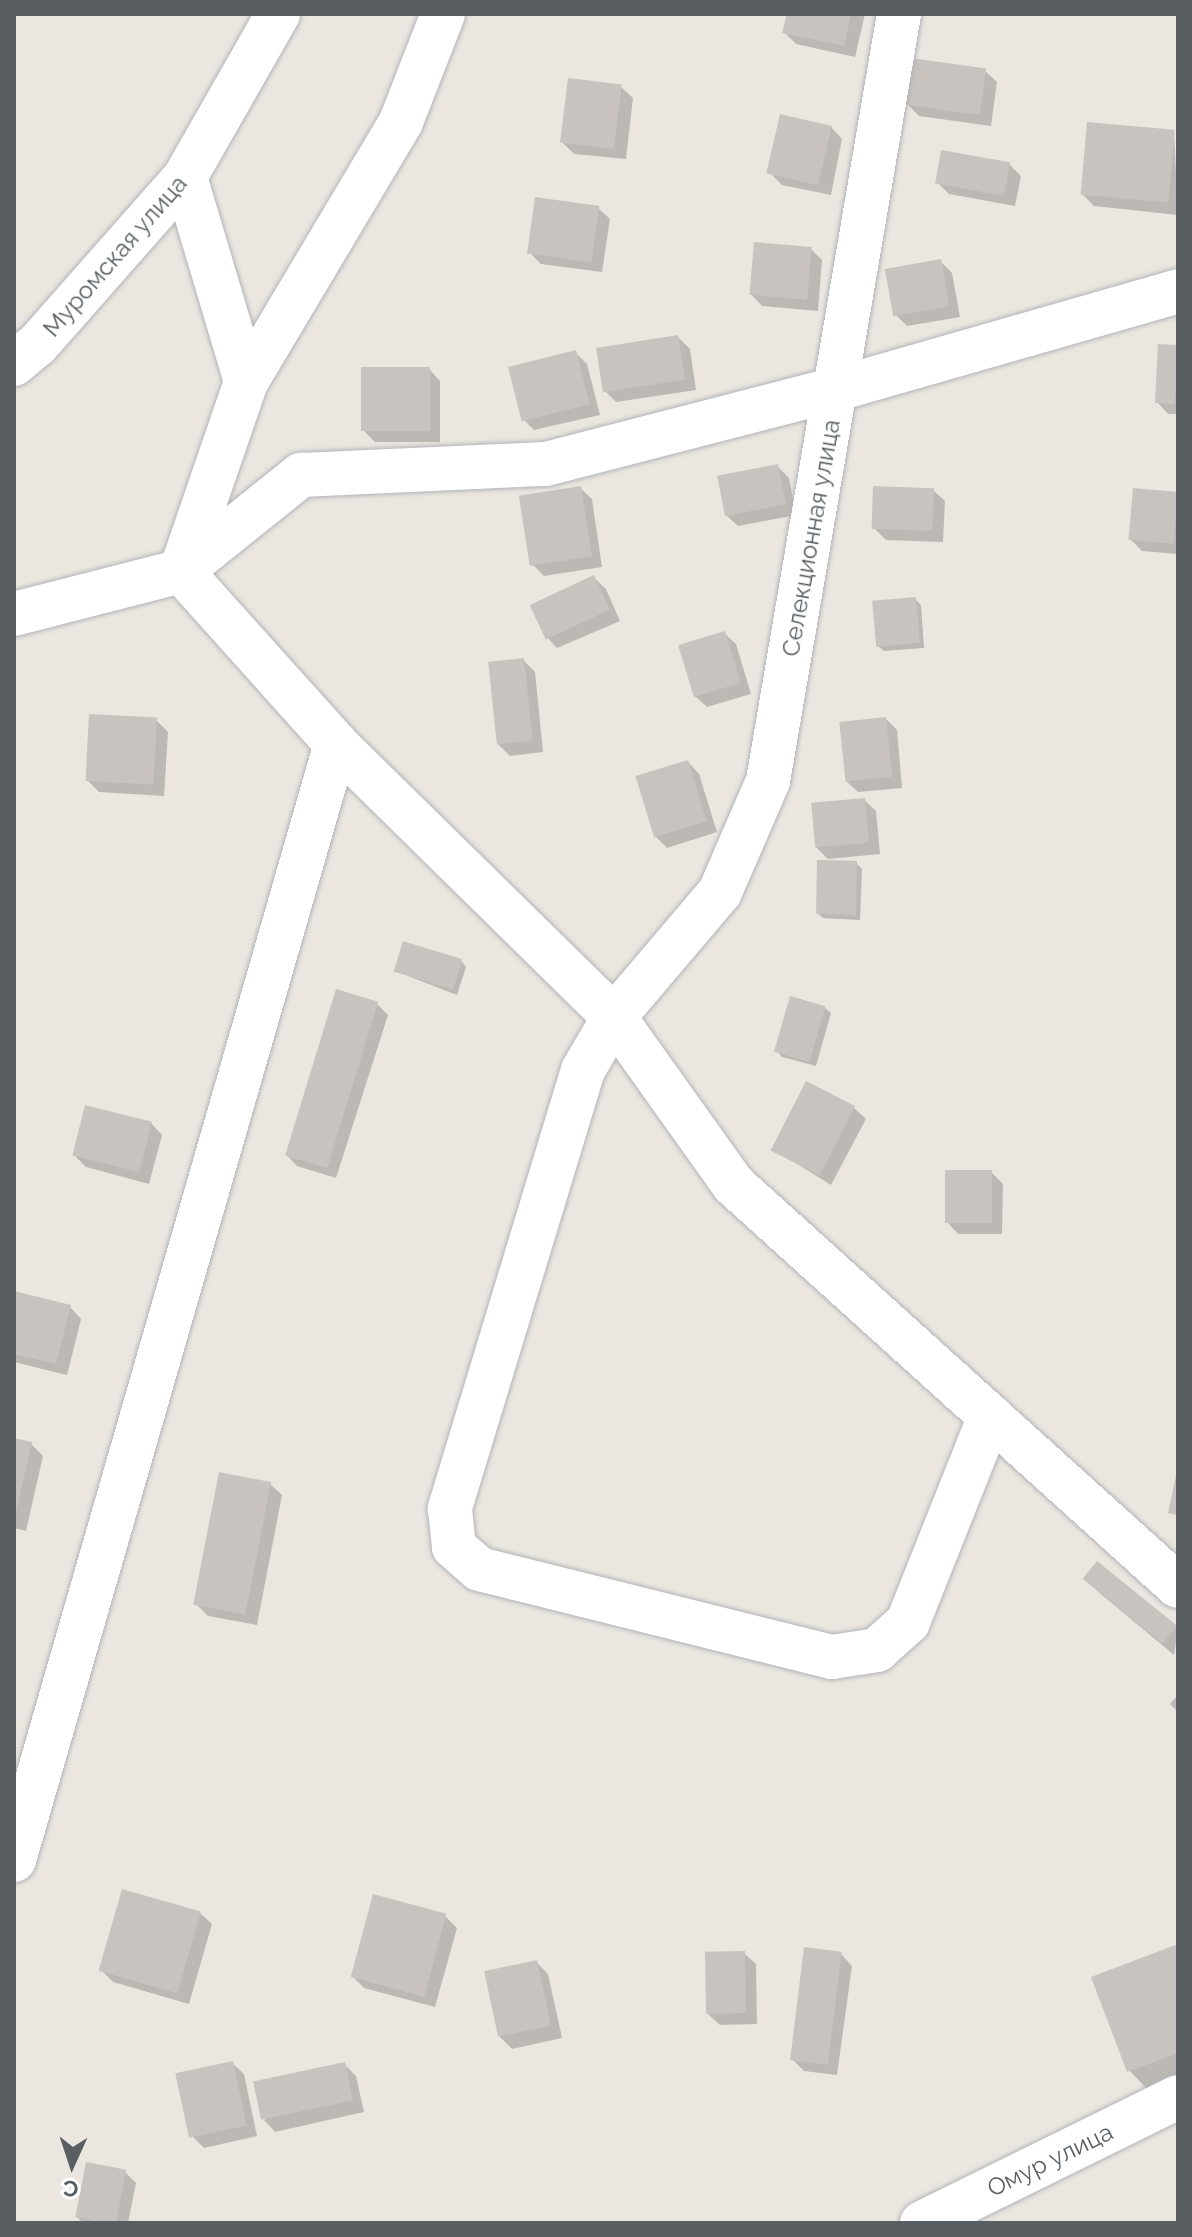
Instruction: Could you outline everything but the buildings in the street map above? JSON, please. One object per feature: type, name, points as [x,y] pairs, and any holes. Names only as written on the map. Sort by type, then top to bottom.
[{"type":"street","name":"Муромская улица","points":[[14,364],[37,345],[185,177],[278,14]]},
{"type":"street","points":[[181,571],[246,382],[401,122],[443,14]]},
{"type":"street","name":"Селекционная улица","points":[[899,14],[768,781],[720,892],[614,1017],[583,1070],[450,1509],[454,1547],[479,1569],[832,1657],[877,1650],[908,1622],[990,1416]]},
{"type":"street","points":[[185,177],[246,382]]},
{"type":"street","points":[[14,614],[181,571],[301,475],[546,464],[837,389],[1178,291]]},
{"type":"street","points":[[181,571],[336,744],[614,1017],[734,1185],[1178,1586]]},
{"type":"street","points":[[14,1860],[336,744]]},
{"type":"street","name":"Омур улица","points":[[922,2223],[1178,2097]]}]
